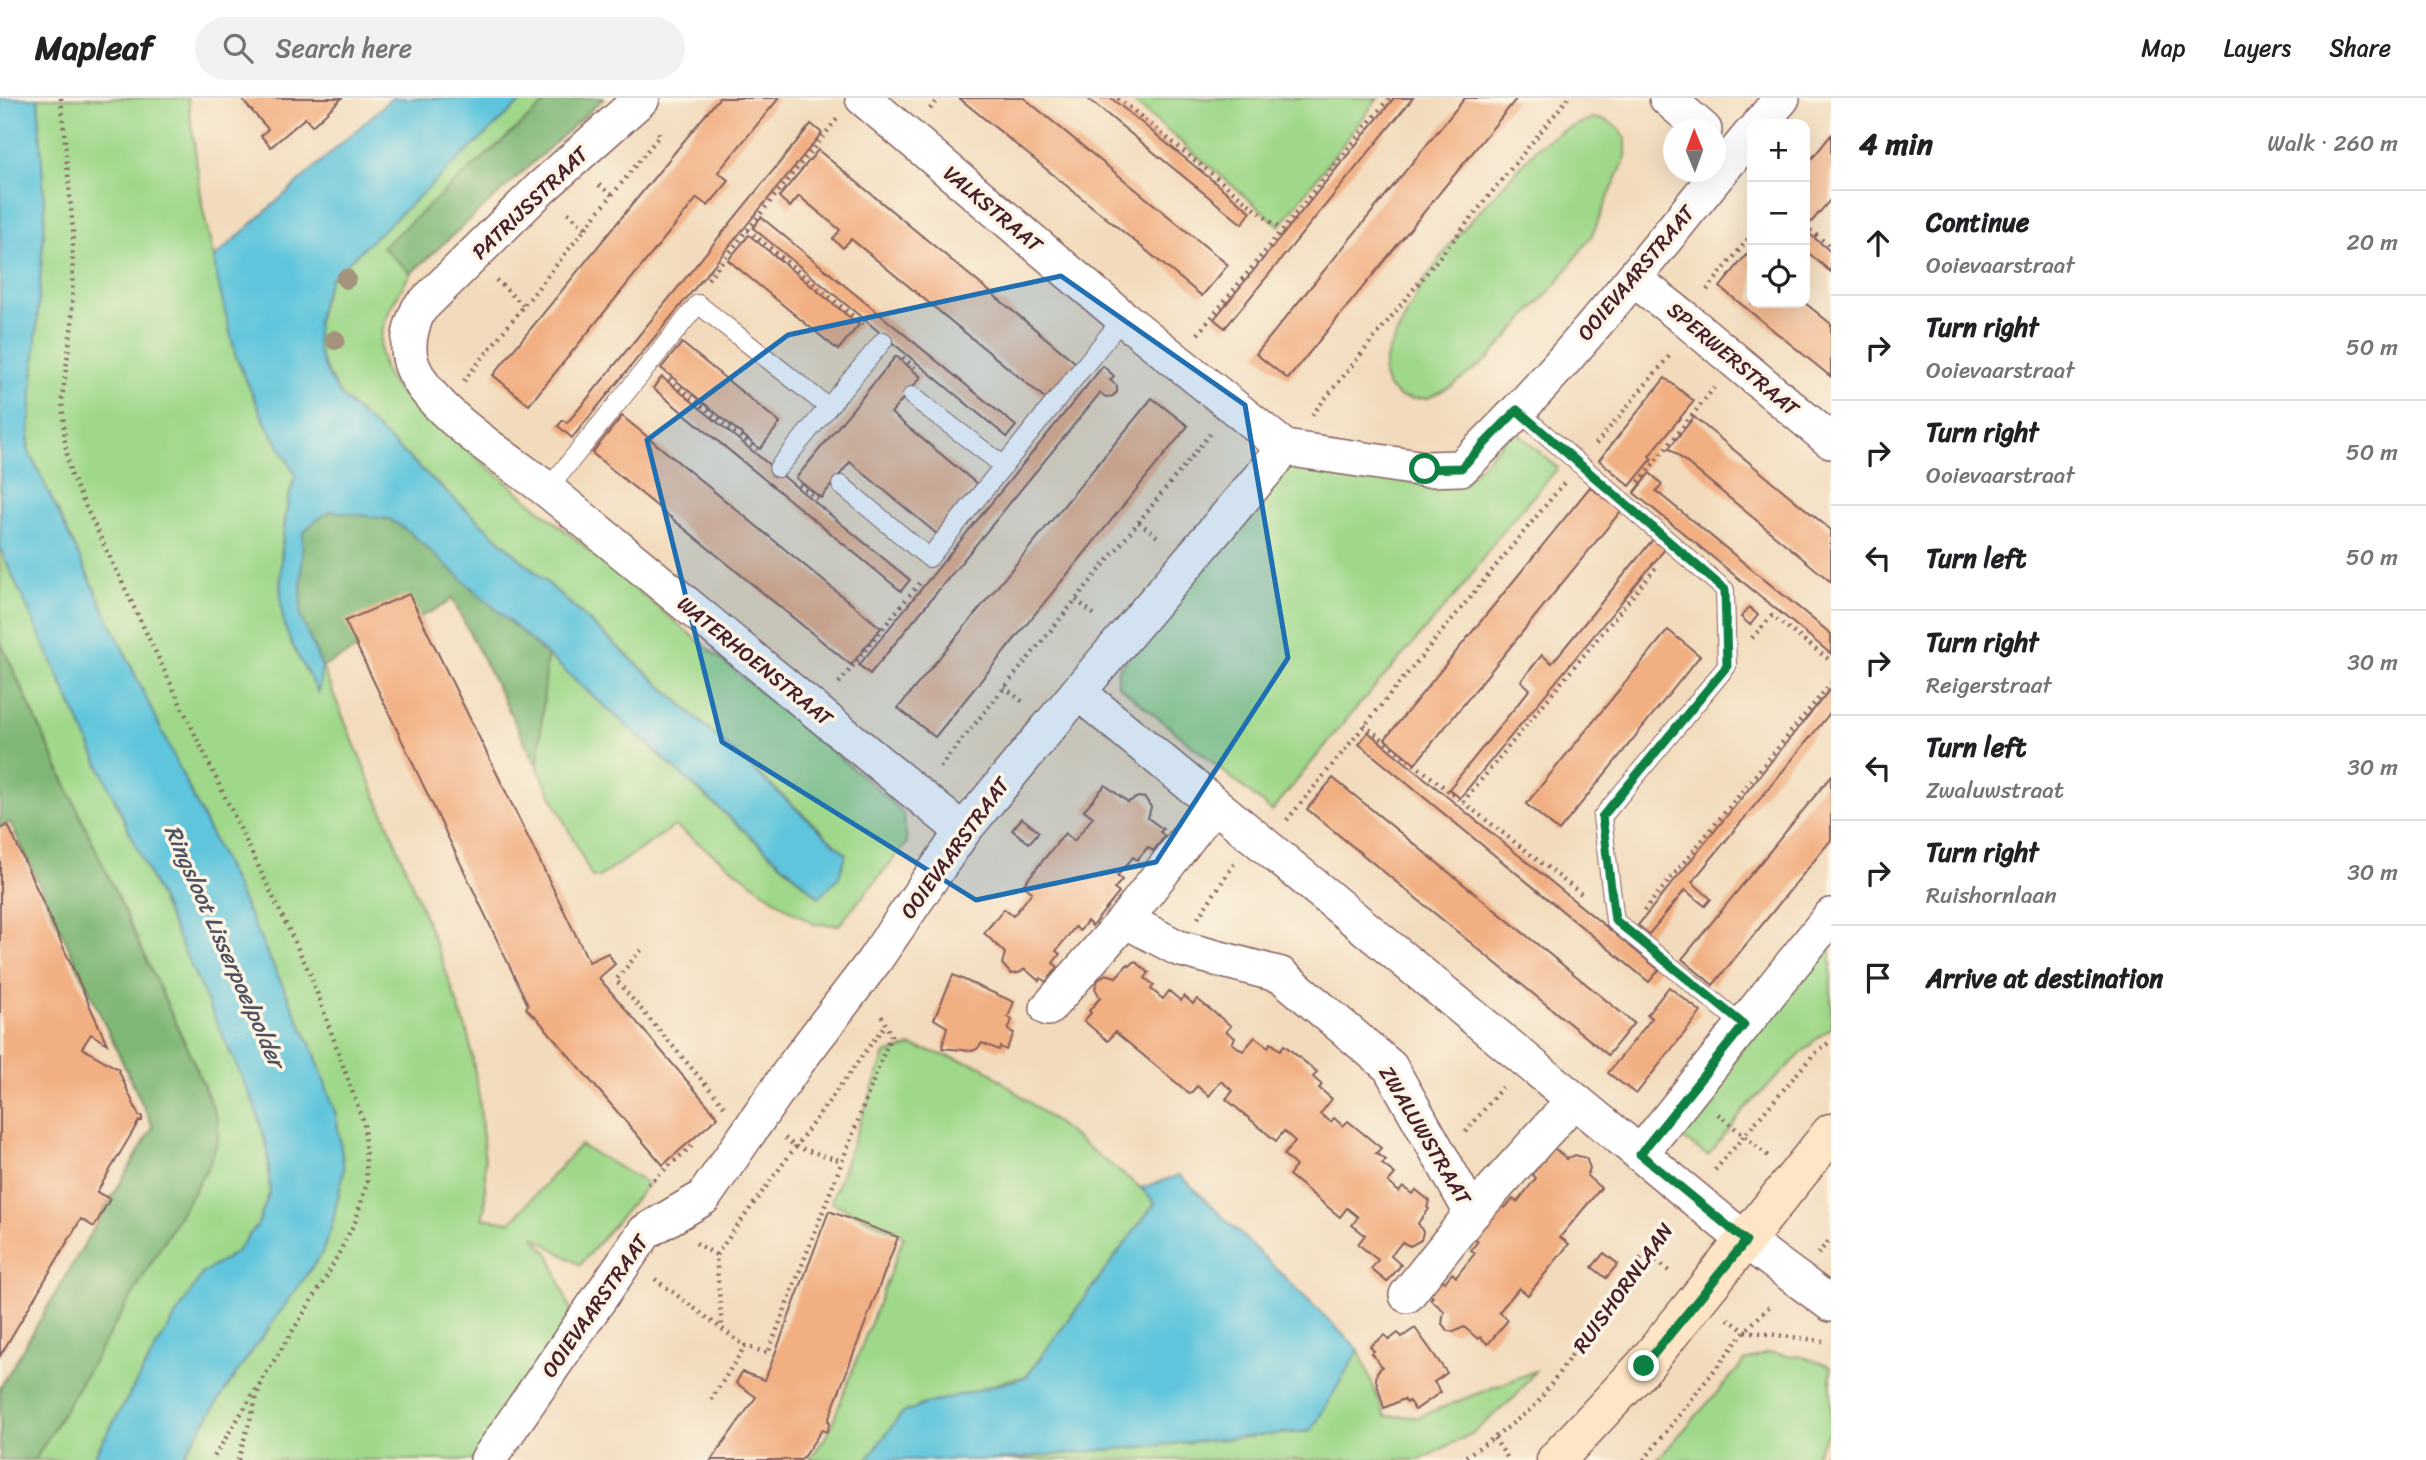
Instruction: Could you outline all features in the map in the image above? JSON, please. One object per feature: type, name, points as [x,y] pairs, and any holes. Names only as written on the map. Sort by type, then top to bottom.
[{"type":"main road","points":[[1556,1460],[1644,1366],[1831,1132]]},
{"type":"street","points":[[1667,98],[1691,119]]},
{"type":"street","points":[[1764,119],[1782,98]]},
{"type":"street","name":"VALKSTRAAT","points":[[850,108],[1123,318],[1285,449]]},
{"type":"street","name":"PATRIJSSTRAAT","points":[[419,309],[540,189],[651,111]]},
{"type":"street","name":"OOIEVAARSTRAAT","points":[[488,1460],[645,1232],[703,1198],[963,831],[1285,449],[1425,469],[1461,468],[1517,410],[1633,279],[1734,142]]},
{"type":"street","name":"SPERWERSTRAAT","points":[[1633,279],[1689,322],[1831,441]]},
{"type":"street","name":"WATERHOENSTRAAT","points":[[419,309],[411,325],[409,351],[415,374],[442,409],[547,490],[963,831]]},
{"type":"street","points":[[1078,692],[1746,1241],[1831,1304]]},
{"type":"street","points":[[1048,1008],[1125,920],[1214,804]]},
{"type":"street","points":[[1640,1154],[1831,916]]},
{"type":"street","name":"ZWALUWSTRAAT","points":[[1125,920],[1178,948],[1281,975],[1390,1068],[1472,1213]]},
{"type":"street","name":"ZWALUWSTRAAT","points":[[1407,1295],[1472,1213],[1574,1100]]},
{"type":"lane","points":[[547,490],[698,304],[828,407]]},
{"type":"lane","points":[[841,485],[929,558],[1123,318]]},
{"type":"lane","points":[[778,467],[883,341]]},
{"type":"lane","points":[[912,396],[1004,466]]},
{"type":"lane","points":[[1517,410],[1725,590],[1727,666],[1602,817],[1621,925],[1744,1025]]},
{"type":"path","points":[[61,98],[73,230],[72,323],[62,399],[65,443],[71,476],[311,976],[364,1124],[367,1183],[355,1222],[327,1276],[212,1460]]},
{"type":"path","points":[[1118,98],[1281,230]]},
{"type":"path","points":[[1176,361],[1389,98]]},
{"type":"path","points":[[1285,449],[1568,98]]},
{"type":"path","points":[[698,304],[700,289],[850,108]]},
{"type":"path","points":[[442,409],[659,136],[651,111]]},
{"type":"path","points":[[748,230],[925,376],[912,396]]},
{"type":"path","points":[[1810,230],[1831,247]]},
{"type":"path","points":[[1178,948],[1260,840],[1364,725],[1580,464],[1689,322],[1747,241]]},
{"type":"path","points":[[1623,502],[1736,361]]},
{"type":"path","points":[[650,363],[824,505],[841,485]]},
{"type":"path","points":[[918,795],[1233,406]]},
{"type":"path","points":[[1463,802],[1674,546]]},
{"type":"path","points":[[816,711],[923,579],[929,558]]},
{"type":"path","points":[[1727,666],[1772,616],[1831,661]]},
{"type":"path","points":[[1364,725],[1621,925],[1831,683]]},
{"type":"path","points":[[640,950],[616,980],[753,1127],[796,1147],[842,1161]]},
{"type":"path","points":[[627,1258],[745,1346],[768,1353],[891,1035],[863,975]]},
{"type":"path","points":[[722,1328],[716,1255],[886,1024]]},
{"type":"path","name":"RUISHORNLAAN","points":[[1461,1460],[1536,1405],[1646,1251],[1813,1055],[1831,1041]]},
{"type":"path","points":[[1443,1161],[1525,1059]]},
{"type":"path","points":[[648,1184],[699,1140]]},
{"type":"path","points":[[662,1222],[716,1255]]},
{"type":"path","points":[[1644,1460],[1745,1331],[1798,1277]]},
{"type":"path","points":[[711,1400],[745,1346]]},
{"type":"path","points":[[238,1460],[265,1373]]},
{"type":"path","points":[[1494,1438],[1509,1460]]},
{"type":"highlighted area","points":[[1061,276],[1245,405],[1288,658],[1156,862],[976,900],[722,742],[647,440],[788,335]]},
{"type":"green space","points":[[38,98],[188,98],[203,210],[236,357],[263,418],[296,475],[287,507],[282,552],[281,597],[286,629],[318,692],[322,667],[391,831],[469,1037],[479,1097],[485,1162],[485,1208],[482,1218],[511,1222],[580,1145],[648,1184],[580,1265],[533,1236],[550,1256],[574,1320],[475,1460],[180,1460],[238,1371],[322,1253],[332,1225],[344,1169],[336,1115],[314,1052],[28,449],[45,214]]},
{"type":"green space","points":[[509,98],[604,98],[411,273],[395,299],[384,326],[381,353],[384,368],[396,389],[418,409],[874,786],[903,813],[907,843],[839,925],[814,924],[788,909],[675,826],[599,877],[592,877],[538,768],[547,655],[818,897],[839,877],[823,832],[344,399],[325,368],[317,341],[317,328],[330,279]]},
{"type":"green space","points":[[551,98],[604,98],[411,273],[382,247]]},
{"type":"green space","points":[[1129,98],[1378,98],[1280,226]]},
{"type":"green space","points":[[1593,118],[1608,121],[1619,129],[1626,139],[1626,157],[1592,235],[1558,282],[1487,360],[1452,386],[1428,398],[1400,397],[1388,387],[1383,373],[1388,352],[1423,282],[1456,237],[1539,146],[1560,132]]},
{"type":"green space","points":[[1514,430],[1558,468],[1500,534],[1462,588],[1351,714],[1272,811],[1118,685],[1118,670],[1287,467],[1304,459],[1437,488],[1465,482]]},
{"type":"green space","points":[[331,511],[389,519],[408,531],[547,655],[538,768],[452,598],[446,604],[322,667],[300,616],[303,533]]},
{"type":"green space","points":[[0,548],[255,1106],[268,1150],[270,1191],[258,1224],[235,1253],[202,1274],[92,1460],[35,1460],[209,1165],[218,1139],[218,1120],[0,641]]},
{"type":"green space","points":[[0,641],[218,1120],[218,1139],[209,1165],[35,1460],[0,1460],[0,1388],[153,1127],[10,822],[0,827]]},
{"type":"green space","points":[[1831,938],[1831,1028],[1815,1040],[1746,1108],[1708,1156],[1682,1138],[1694,1109]]},
{"type":"green space","points":[[911,1046],[982,1066],[1141,1188],[1155,1203],[1026,1377],[901,1414],[867,1460],[809,1460],[828,1434],[904,1236],[831,1202],[885,1054]]},
{"type":"green space","points":[[1359,1350],[1385,1416],[1418,1417],[1535,1371],[1516,1396],[1473,1433],[1420,1460],[997,1460],[1311,1431]]},
{"type":"green space","points":[[1767,1353],[1803,1357],[1831,1366],[1831,1428],[1816,1453],[1817,1460],[1657,1460],[1745,1361]]},
{"type":"water","name":"Ringsloot Lisserpoelpolder","points":[[0,98],[38,98],[45,214],[28,449],[314,1052],[336,1115],[344,1169],[332,1225],[322,1253],[238,1371],[180,1460],[92,1460],[202,1274],[235,1253],[258,1224],[270,1191],[268,1150],[255,1106],[0,548]]},
{"type":"water","points":[[392,98],[525,98],[330,279],[317,328],[317,342],[325,369],[344,399],[846,854],[839,877],[819,897],[408,531],[389,519],[331,511],[303,533],[300,616],[322,667],[318,693],[297,654],[286,630],[281,597],[284,528],[296,475],[263,418],[236,357],[215,270],[215,257]]},
{"type":"water","points":[[1180,1175],[1359,1350],[1311,1431],[997,1460],[867,1460],[901,1414],[922,1405],[1026,1377],[1155,1203],[1141,1188]]},
{"type":"building","points":[[246,98],[342,98],[312,126],[305,118],[271,147],[261,136],[268,129],[243,101]]},
{"type":"building","points":[[719,98],[779,98],[718,172],[729,181],[708,206],[697,198],[529,405],[493,375]]},
{"type":"building","points":[[959,98],[1024,98],[1228,265],[1202,296]]},
{"type":"building","points":[[1087,98],[1111,98],[1251,212],[1242,224]]},
{"type":"building","points":[[1394,98],[1413,98],[1225,328],[1214,319]]},
{"type":"building","points":[[1465,98],[1517,98],[1288,379],[1256,354]]},
{"type":"building","points":[[811,124],[822,133],[572,438],[558,426],[563,420],[567,423],[583,404]]},
{"type":"building","points":[[1831,135],[1831,199],[1810,224],[1810,182],[1810,161]]},
{"type":"building","points":[[818,150],[1076,363],[1046,399],[851,239],[843,248],[833,239],[840,230],[799,196],[790,207],[779,197]]},
{"type":"building","points":[[761,217],[1016,426],[1007,437],[753,228]]},
{"type":"building","points":[[1810,234],[1831,252],[1831,272],[1810,254]]},
{"type":"building","points":[[749,235],[859,325],[838,350],[728,260]]},
{"type":"building","points":[[1746,255],[1747,308],[1810,307],[1831,324],[1831,377],[1720,287]]},
{"type":"building","points":[[682,343],[780,423],[760,449],[661,368]]},
{"type":"building","points":[[896,356],[921,377],[891,413],[977,484],[937,534],[850,462],[821,498],[796,478]]},
{"type":"building","points":[[1103,366],[1114,376],[1110,380],[1117,386],[1117,392],[1106,397],[1100,393],[870,674],[859,665]]},
{"type":"building","points":[[662,377],[910,580],[901,591],[653,388]]},
{"type":"building","points":[[1665,378],[1694,401],[1649,456],[1652,459],[1630,486],[1599,460]]},
{"type":"building","points":[[1152,398],[1188,426],[935,737],[898,708]]},
{"type":"building","points":[[622,416],[881,628],[851,665],[592,453]]},
{"type":"building","points":[[1694,417],[1831,530],[1831,582],[1669,448]]},
{"type":"building","points":[[1650,473],[1662,484],[1656,491],[1831,634],[1831,654],[1634,493]]},
{"type":"building","points":[[1590,487],[1621,511],[1415,764],[1385,739]]},
{"type":"building","points":[[1654,538],[1666,548],[1460,798],[1449,789],[1530,689],[1521,681],[1542,655],[1552,663]]},
{"type":"building","points":[[409,594],[589,962],[608,953],[615,964],[599,978],[718,1117],[663,1165],[526,1008],[528,1005],[345,621]]},
{"type":"building","points":[[1749,607],[1758,615],[1750,625],[1741,617]]},
{"type":"building","points":[[1668,630],[1700,656],[1559,831],[1526,804]]},
{"type":"building","points":[[1831,688],[1831,712],[1692,882],[1711,899],[1705,906],[1685,890],[1649,934],[1638,925]]},
{"type":"building","points":[[1368,732],[1659,970],[1649,982],[1359,744]]},
{"type":"building","points":[[1831,776],[1831,840],[1713,985],[1682,959]]},
{"type":"building","points":[[1333,778],[1634,1023],[1608,1055],[1307,809]]},
{"type":"building","points":[[1105,785],[1128,802],[1138,797],[1145,798],[1151,807],[1148,818],[1163,829],[1160,832],[1165,836],[1153,851],[1148,847],[1137,860],[1133,857],[1117,876],[1122,880],[1114,889],[1119,893],[1092,926],[1087,921],[1080,931],[1075,927],[1056,951],[1060,954],[1053,963],[1058,967],[1046,982],[1041,978],[1039,981],[1025,969],[1011,974],[1002,964],[1005,953],[984,933],[1004,909],[1013,916],[1023,904],[1032,892],[1023,885],[1065,833],[1074,841],[1093,817],[1084,810]]},
{"type":"building","points":[[1022,818],[1039,832],[1029,843],[1012,830]]},
{"type":"building","points":[[8,825],[107,1044],[91,1034],[82,1048],[118,1069],[142,1121],[139,1121],[97,1192],[110,1199],[94,1227],[81,1219],[0,1356],[0,829]]},
{"type":"building","points":[[1135,961],[1149,973],[1145,978],[1154,985],[1151,989],[1163,999],[1169,991],[1181,1001],[1184,996],[1193,1004],[1197,999],[1231,1026],[1226,1031],[1235,1038],[1232,1043],[1243,1051],[1255,1037],[1268,1047],[1271,1043],[1280,1050],[1284,1045],[1317,1072],[1313,1077],[1322,1085],[1319,1088],[1332,1099],[1320,1114],[1331,1122],[1334,1118],[1343,1126],[1348,1121],[1381,1148],[1376,1153],[1386,1160],[1382,1164],[1395,1174],[1388,1182],[1399,1192],[1403,1187],[1412,1194],[1416,1190],[1430,1201],[1427,1207],[1429,1209],[1418,1223],[1423,1232],[1421,1240],[1410,1246],[1402,1242],[1391,1256],[1401,1265],[1387,1282],[1371,1269],[1378,1260],[1358,1244],[1365,1235],[1352,1225],[1358,1217],[1347,1208],[1340,1217],[1289,1175],[1296,1166],[1284,1155],[1295,1141],[1284,1131],[1276,1141],[1226,1099],[1233,1091],[1221,1081],[1209,1096],[1197,1086],[1190,1094],[1115,1032],[1108,1041],[1084,1021],[1100,998],[1095,988],[1098,980],[1106,974],[1116,977],[1128,964],[1130,966]]},
{"type":"building","points":[[953,975],[1014,1002],[1008,1017],[1012,1020],[1008,1030],[1014,1033],[1006,1050],[982,1043],[972,1051],[942,1048],[947,1027],[934,1019]]},
{"type":"building","points":[[1669,987],[1701,1012],[1636,1094],[1608,1073],[1652,1018],[1647,1015]]},
{"type":"building","points":[[1554,1148],[1567,1159],[1575,1155],[1586,1158],[1590,1168],[1587,1176],[1601,1188],[1560,1237],[1569,1244],[1528,1295],[1519,1288],[1499,1312],[1508,1320],[1488,1344],[1464,1327],[1454,1332],[1448,1331],[1442,1324],[1444,1311],[1430,1299],[1433,1297],[1428,1293],[1440,1278],[1445,1282],[1452,1273],[1456,1277],[1475,1253],[1471,1250],[1478,1241],[1473,1236],[1500,1204],[1505,1208],[1513,1199],[1517,1202],[1536,1178],[1532,1174],[1539,1166],[1534,1161]]},
{"type":"building","points":[[829,1211],[898,1237],[828,1421],[827,1432],[822,1430],[801,1460],[711,1460],[756,1397],[736,1383],[742,1372],[765,1380]]},
{"type":"building","points":[[1604,1253],[1618,1264],[1606,1278],[1592,1267]]},
{"type":"building","points":[[1415,1328],[1447,1373],[1434,1382],[1441,1392],[1415,1410],[1409,1401],[1407,1403],[1404,1399],[1384,1408],[1376,1380],[1377,1372],[1382,1367],[1371,1353],[1374,1351],[1370,1346],[1385,1335],[1389,1340],[1398,1333],[1402,1337]]},
{"type":"route","points":[[1425,469],[1461,468],[1517,410],[1725,590],[1727,666],[1602,817],[1615,920],[1744,1025],[1640,1154],[1746,1241],[1644,1366]]}]
